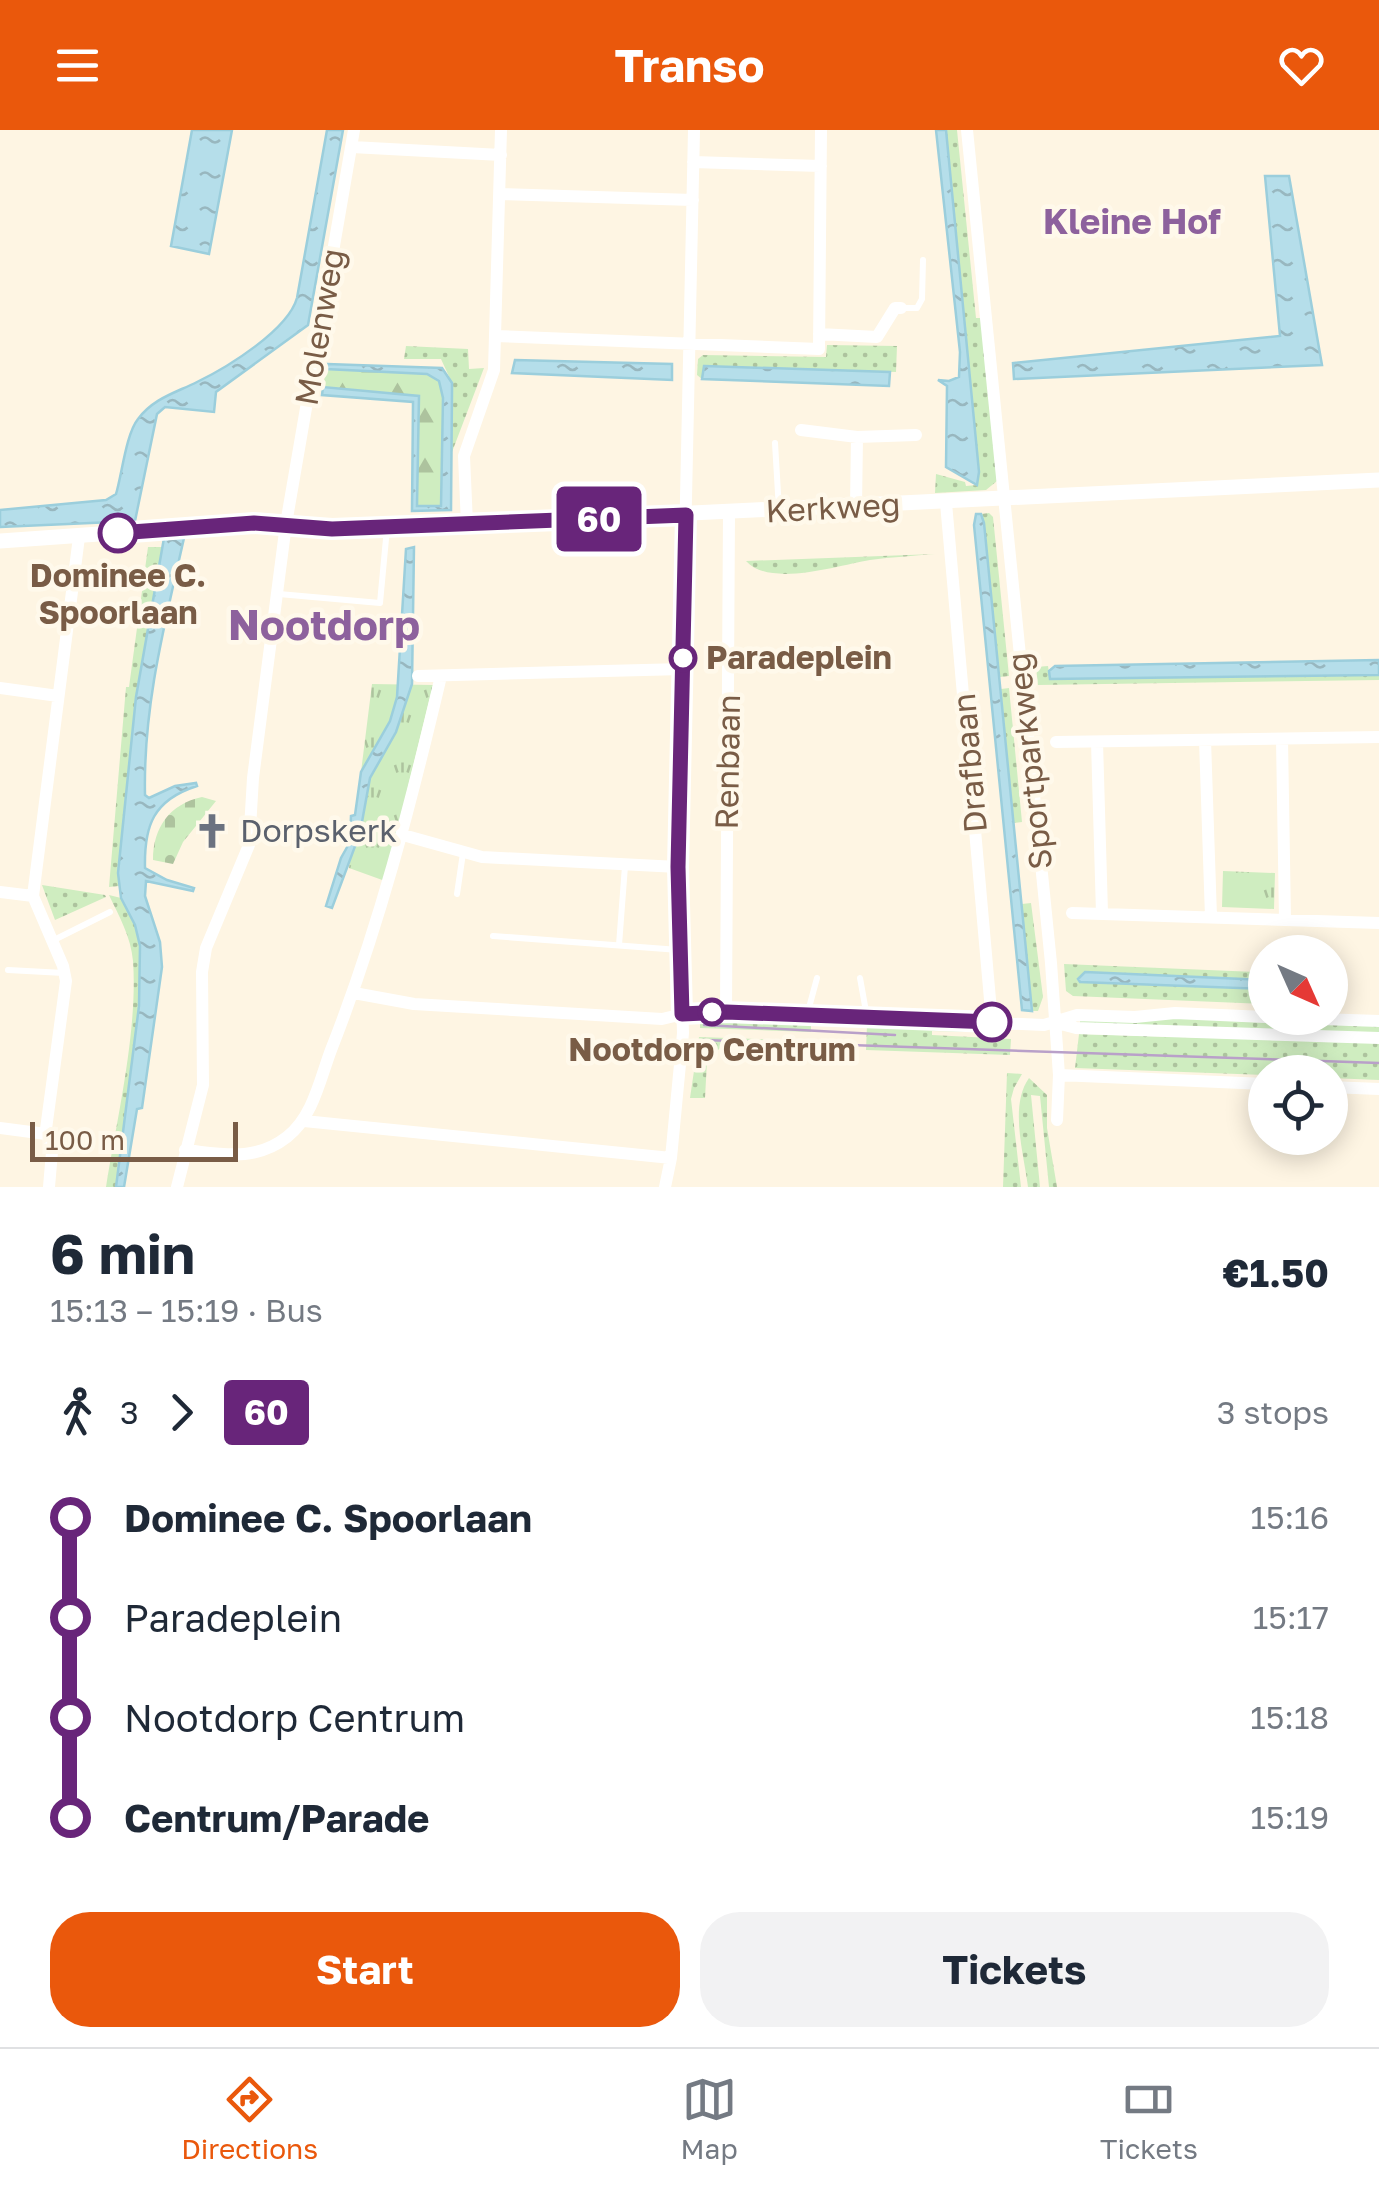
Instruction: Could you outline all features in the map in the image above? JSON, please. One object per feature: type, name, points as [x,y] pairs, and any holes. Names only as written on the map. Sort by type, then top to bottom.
[{"type":"street","name":"Molenweg","points":[[178,1187],[203,1086],[202,972],[206,948],[250,845],[253,778],[286,524],[354,130]]},
{"type":"street","points":[[467,524],[464,456],[494,370],[501,130]]},
{"type":"street","points":[[665,1187],[671,1158],[682,1014],[678,867],[694,130]]},
{"type":"street","points":[[819,342],[821,130]]},
{"type":"street","name":"Sportparkweg","points":[[967,130],[1028,743],[1060,914],[1055,1022],[1060,1075],[1057,1120]]},
{"type":"street","points":[[352,146],[501,155]]},
{"type":"street","points":[[694,162],[820,166]]},
{"type":"street","points":[[501,194],[693,200]]},
{"type":"street","points":[[495,336],[687,346],[819,342],[877,337],[894,308],[901,308]]},
{"type":"street","points":[[801,430],[857,436],[916,435]]},
{"type":"street","points":[[856,507],[857,436]]},
{"type":"street","name":"Kerkweg","points":[[0,540],[240,524],[332,529],[467,524],[1379,480]]},
{"type":"street","name":"Drafbaan","points":[[946,503],[992,1022]]},
{"type":"street","name":"Renbaan","points":[[726,1012],[729,513]]},
{"type":"street","points":[[49,1187],[52,1152],[46,1134],[66,973],[33,896],[79,536]]},
{"type":"street","points":[[418,676],[683,668]]},
{"type":"street","points":[[185,1150],[251,1155],[265,1152],[304,1121],[354,993],[403,835],[441,676]]},
{"type":"street","points":[[0,688],[58,696]]},
{"type":"street","points":[[1028,743],[1379,737]]},
{"type":"street","points":[[1282,739],[1285,919]]},
{"type":"street","points":[[1205,740],[1211,917]]},
{"type":"street","points":[[1097,742],[1102,913]]},
{"type":"street","points":[[403,835],[482,857],[678,867]]},
{"type":"street","points":[[0,892],[33,896]]},
{"type":"street","points":[[1060,914],[1379,923]]},
{"type":"street","points":[[354,993],[414,1004],[662,1019],[726,1012],[1044,1025],[1077,1016],[1248,1015]]},
{"type":"street","points":[[1348,1020],[1379,1021]]},
{"type":"street","points":[[1055,1022],[1076,1028],[1379,1038]]},
{"type":"street","points":[[1060,1075],[1248,1083]]},
{"type":"street","points":[[1348,1088],[1379,1089]]},
{"type":"street","points":[[304,1121],[671,1158]]},
{"type":"street","points":[[0,1128],[46,1134]]},
{"type":"lane","points":[[901,308],[917,308],[922,299],[923,260]]},
{"type":"lane","points":[[775,443],[779,511]]},
{"type":"lane","points":[[278,594],[380,603],[387,527]]},
{"type":"lane","points":[[457,894],[463,852]]},
{"type":"lane","points":[[619,945],[625,865]]},
{"type":"lane","points":[[52,940],[110,912]]},
{"type":"lane","points":[[493,936],[680,950]]},
{"type":"lane","points":[[8,970],[66,973]]},
{"type":"lane","points":[[806,1016],[817,978]]},
{"type":"lane","points":[[860,978],[868,1018]]},
{"type":"green space","points":[[946,130],[957,130],[997,481],[986,490],[935,493],[936,474],[965,482],[966,486],[977,485],[979,472]]},
{"type":"green space","points":[[827,345],[897,346],[896,372],[704,366],[702,379],[697,375],[698,359],[703,355],[826,357]]},
{"type":"green space","points":[[406,346],[468,349],[469,369],[484,368],[452,452],[452,383],[441,359],[404,359]]},
{"type":"green space","points":[[326,369],[427,374],[439,381],[443,398],[441,506],[417,507],[418,396],[323,387]]},
{"type":"green space","points":[[981,514],[993,517],[1009,676],[1000,677]]},
{"type":"green space","points":[[148,547],[162,547],[136,697],[119,886],[109,887],[126,687]]},
{"type":"green space","points":[[935,554],[788,574],[757,569],[746,561]]},
{"type":"green space","points":[[1048,666],[1050,679],[1379,675],[1379,680],[1038,685],[1036,667]]},
{"type":"green space","points":[[372,684],[433,685],[385,881],[349,868]]},
{"type":"green space","points":[[1009,688],[1022,822],[1014,823],[1001,689]]},
{"type":"green space","points":[[202,797],[216,801],[183,842],[173,864],[153,860],[156,837],[172,811]]},
{"type":"green space","points":[[1223,871],[1275,873],[1274,909],[1222,907]]},
{"type":"green space","points":[[42,885],[105,895],[106,897],[55,920]]},
{"type":"green space","points":[[109,895],[121,898],[135,925],[140,946],[139,1006],[116,1187],[106,1187],[125,1074],[134,988],[130,944]]},
{"type":"green space","points":[[1031,903],[1043,997],[1038,1011],[1032,1011],[1022,904]]},
{"type":"green space","points":[[1064,964],[1248,972],[1248,979],[1085,972],[1080,982],[1248,988],[1248,1003],[1073,996],[1066,991]]},
{"type":"green space","points":[[700,1018],[811,1023],[811,1032],[700,1028]]},
{"type":"green space","points":[[1080,1020],[1248,1020],[1248,1031],[1080,1024]]},
{"type":"green space","points":[[1348,1024],[1379,1025],[1379,1036],[1348,1035]]},
{"type":"green space","points":[[867,1025],[973,1029],[932,1031],[932,1035],[1011,1039],[1010,1055],[866,1050]]},
{"type":"green space","points":[[1079,1034],[1379,1043],[1379,1080],[1348,1079],[1348,1055],[1248,1055],[1248,1074],[1075,1068]]},
{"type":"green space","points":[[699,1037],[810,1041],[810,1050],[720,1048],[707,1061],[705,1098],[690,1098]]},
{"type":"green space","points":[[1007,1073],[1022,1074],[1011,1099],[1021,1187],[1003,1187]]},
{"type":"green space","points":[[1029,1078],[1047,1095],[1047,1128],[1057,1187],[1049,1187],[1040,1096],[1031,1095],[1040,1187],[1028,1187],[1019,1116],[1023,1089]]},
{"type":"water","points":[[192,130],[232,130],[209,254],[171,246]]},
{"type":"water","points":[[327,130],[343,130],[308,325],[216,392],[214,412],[165,407],[157,414],[135,521],[0,527],[0,510],[106,500],[116,494],[130,434],[144,412],[240,357],[282,323],[297,298]]},
{"type":"water","points":[[936,130],[946,130],[979,472],[977,485],[946,467],[947,386],[938,380],[959,377],[960,352]]},
{"type":"water","points":[[1265,176],[1289,176],[1322,365],[1014,379],[1013,363],[1280,336]]},
{"type":"water","points":[[515,360],[672,364],[672,380],[512,373]]},
{"type":"water","points":[[327,364],[442,368],[452,383],[451,510],[412,511],[413,402],[322,395],[323,387],[419,396],[417,506],[441,506],[443,398],[439,381],[427,374],[326,369]]},
{"type":"water","points":[[704,366],[890,372],[889,386],[702,379]]},
{"type":"water","points":[[976,514],[981,514],[984,523],[1032,1011],[1022,1010],[974,525]]},
{"type":"water","points":[[164,538],[184,538],[151,697],[145,795],[149,798],[175,786],[197,786],[170,799],[154,816],[149,827],[145,868],[194,888],[193,891],[146,881],[145,896],[160,942],[162,967],[142,1108],[137,1109],[124,1187],[116,1187],[139,1006],[140,946],[135,925],[121,898],[118,873],[136,697]]},
{"type":"water","points":[[414,547],[412,684],[396,732],[370,778],[360,833],[332,908],[326,906],[350,842],[351,816],[355,815],[361,772],[390,721],[397,697],[406,549]]},
{"type":"water","points":[[1379,660],[1379,675],[1050,679],[1049,671],[1055,666]]},
{"type":"water","points":[[1085,972],[1248,979],[1248,988],[1080,982],[1078,979]]},
{"type":"tram line","points":[[704,1025],[895,1035]]},
{"type":"tram line","points":[[703,1040],[1379,1063]]},
{"type":"bus line","name":"60","points":[[118,533],[254,523],[332,529],[686,515],[678,867],[682,1014],[726,1012],[992,1022]]},
{"type":"place","name":"Dominee C. Spoorlaan","points":[[118,533]]},
{"type":"place","name":"Paradeplein","points":[[683,658]]},
{"type":"place","name":"Dorpskerk","points":[[212,831]]},
{"type":"place","name":"Nootdorp Centrum","points":[[712,1012]]},
{"type":"district","name":"Kleine Hof","points":[[1132,222]]},
{"type":"district","name":"Nootdorp","points":[[324,625]]}]
